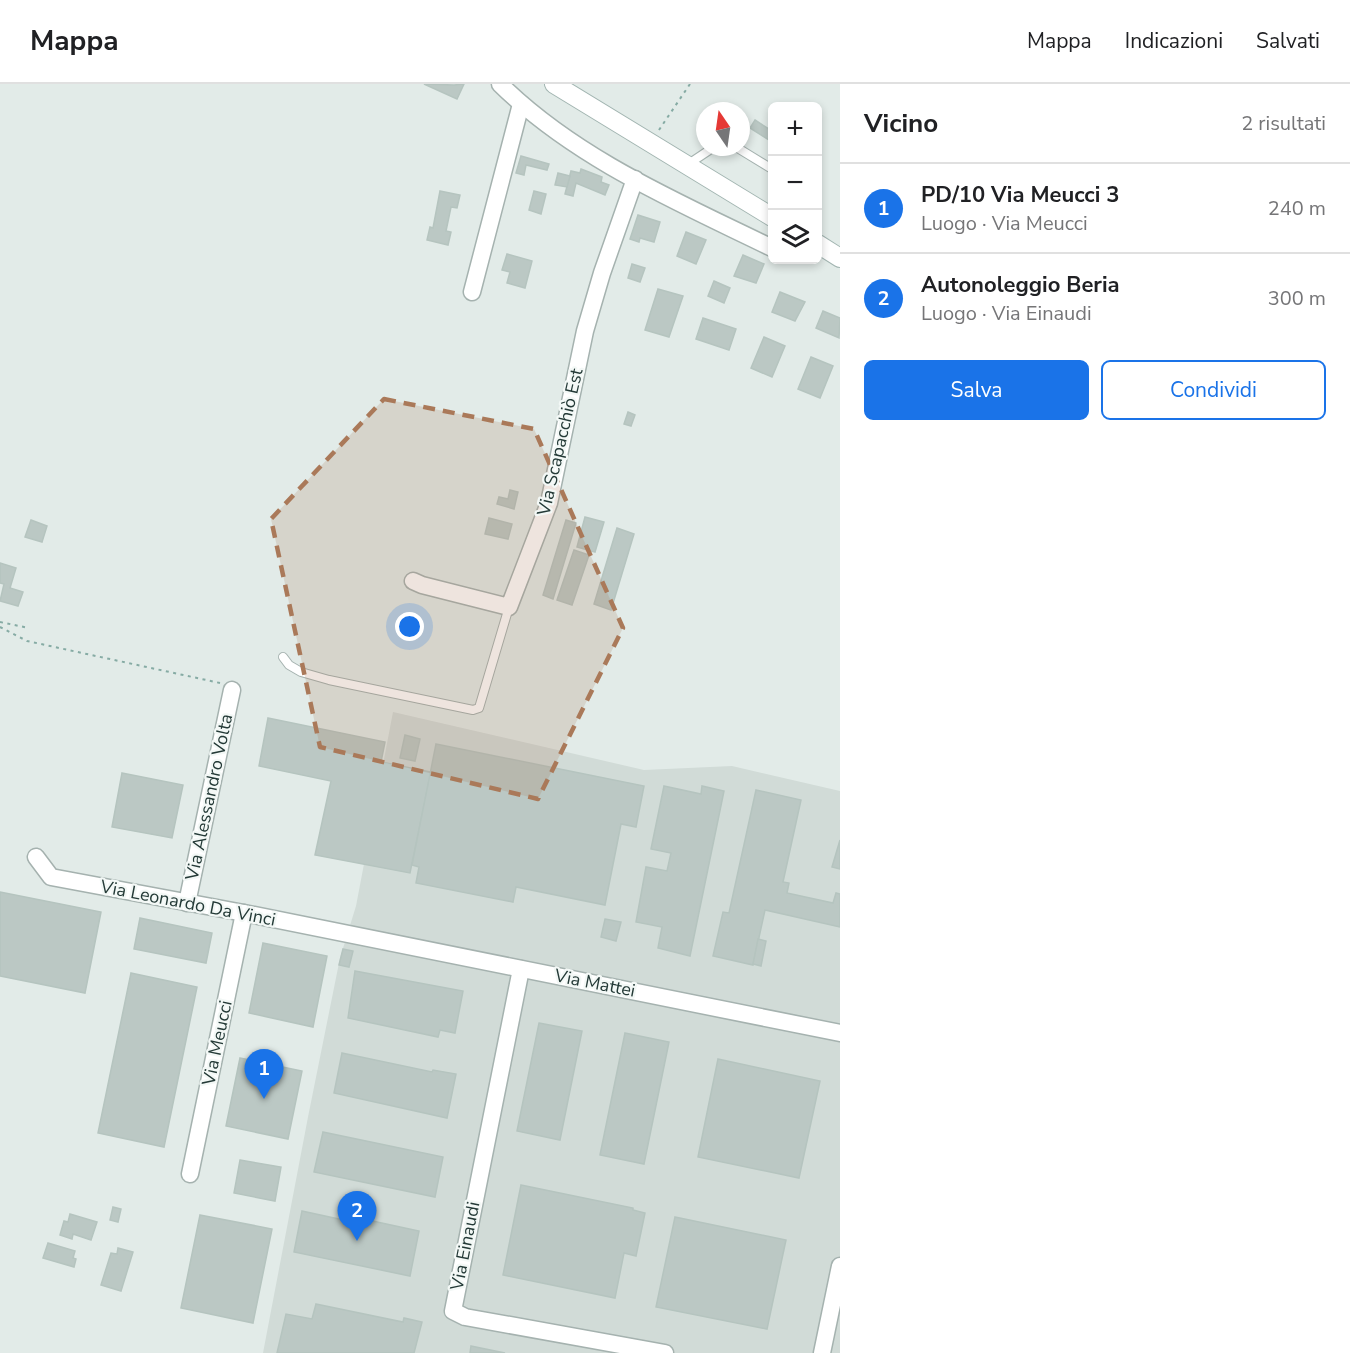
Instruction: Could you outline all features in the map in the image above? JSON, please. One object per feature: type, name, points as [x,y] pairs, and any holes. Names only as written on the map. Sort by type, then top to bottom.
[{"type":"main road","points":[[554,84],[768,215]]},
{"type":"main road","points":[[822,247],[840,258]]},
{"type":"street","points":[[500,84],[521,104],[571,141],[635,179],[768,246]]},
{"type":"street","points":[[472,291],[521,104]]},
{"type":"street","name":"Via Scapacchiò Est","points":[[509,607],[549,503],[585,331],[602,273],[635,179]]},
{"type":"street","points":[[413,581],[509,607]]},
{"type":"street","name":"Via Alessandro Volta","points":[[187,903],[232,690]]},
{"type":"street","name":"Via Leonardo Da Vinci","points":[[36,857],[51,877],[349,934]]},
{"type":"street","name":"Via Meucci","points":[[190,1174],[244,913]]},
{"type":"street","name":"Via Mattei","points":[[349,934],[840,1033]]},
{"type":"street","name":"Via Einaudi","points":[[521,969],[453,1311],[465,1317],[665,1353]]},
{"type":"street","points":[[822,1353],[840,1266]]},
{"type":"lane","points":[[687,165],[700,156]]},
{"type":"lane","points":[[750,156],[768,167]]},
{"type":"lane","points":[[283,657],[289,665],[301,672],[329,680],[473,710],[479,708],[509,607]]},
{"type":"path","points":[[650,142],[690,84]]},
{"type":"path","points":[[0,622],[29,628]]},
{"type":"path","points":[[0,627],[27,640],[225,684],[232,690]]},
{"type":"highlighted area","points":[[384,399],[534,429],[623,628],[538,799],[320,747],[271,519]]},
{"type":"shaded area","points":[[393,712],[644,770],[732,766],[840,791],[840,1353],[263,1353],[340,958],[356,906]]},
{"type":"building","points":[[424,84],[454,85],[464,84],[457,99]]},
{"type":"building","points":[[755,120],[768,128],[768,139],[750,128]]},
{"type":"building","points":[[521,156],[549,164],[547,170],[526,165],[524,175],[516,173]]},
{"type":"building","points":[[581,169],[602,177],[601,182],[609,185],[605,195],[576,183],[573,196],[565,194],[571,171],[580,173]]},
{"type":"building","points":[[558,173],[570,176],[567,187],[555,185]]},
{"type":"building","points":[[440,191],[460,195],[457,208],[451,207],[446,231],[451,232],[448,245],[427,240],[430,227],[433,228]]},
{"type":"building","points":[[534,191],[546,194],[541,214],[529,210]]},
{"type":"building","points":[[638,215],[660,222],[654,242],[640,238],[639,242],[630,239]]},
{"type":"building","points":[[686,232],[706,240],[696,264],[677,256]]},
{"type":"building","points":[[507,254],[532,261],[525,288],[507,283],[510,272],[502,270]]},
{"type":"building","points":[[743,255],[764,264],[756,283],[734,276]]},
{"type":"building","points":[[632,264],[645,268],[640,282],[628,278]]},
{"type":"building","points":[[714,281],[730,288],[724,303],[708,296]]},
{"type":"building","points":[[658,289],[683,296],[669,337],[645,330]]},
{"type":"building","points":[[780,292],[805,302],[795,321],[772,312]]},
{"type":"building","points":[[823,311],[840,318],[839,338],[816,328]]},
{"type":"building","points":[[703,318],[736,329],[729,350],[696,339]]},
{"type":"building","points":[[764,337],[785,346],[772,377],[751,368]]},
{"type":"building","points":[[811,357],[833,366],[820,398],[798,389]]},
{"type":"building","points":[[628,412],[635,415],[631,426],[624,424]]},
{"type":"building","points":[[510,490],[518,492],[514,509],[497,504],[499,497],[508,499]]},
{"type":"building","points":[[585,517],[604,522],[595,552],[577,547]]},
{"type":"building","points":[[489,518],[512,524],[508,539],[485,534]]},
{"type":"building","points":[[31,520],[47,526],[42,542],[25,537]]},
{"type":"building","points":[[566,520],[576,523],[553,599],[543,595]]},
{"type":"building","points":[[617,528],[634,534],[611,610],[594,604]]},
{"type":"building","points":[[574,550],[589,555],[572,605],[557,600]]},
{"type":"building","points":[[0,563],[16,568],[10,588],[23,592],[18,606],[0,601],[4,584],[0,583]]},
{"type":"building","points":[[268,718],[385,742],[381,762],[431,772],[410,873],[315,855],[331,781],[259,766]]},
{"type":"building","points":[[405,735],[420,739],[415,761],[400,758]]},
{"type":"building","points":[[436,744],[644,786],[636,827],[621,824],[605,905],[516,887],[513,902],[416,883],[419,867],[412,865]]},
{"type":"building","points":[[122,773],[183,785],[172,838],[112,827]]},
{"type":"building","points":[[664,786],[701,794],[702,786],[724,791],[690,956],[658,948],[662,927],[636,922],[646,867],[667,871],[671,853],[651,849]]},
{"type":"building","points":[[756,790],[801,800],[783,882],[789,883],[787,893],[833,903],[836,893],[840,894],[840,927],[765,910],[753,965],[713,956],[723,912],[729,913]]},
{"type":"building","points":[[840,840],[840,869],[832,867]]},
{"type":"building","points":[[0,892],[101,912],[85,993],[0,976]]},
{"type":"building","points":[[140,918],[212,933],[206,963],[134,949]]},
{"type":"building","points":[[605,919],[621,922],[616,941],[601,937]]},
{"type":"building","points":[[758,939],[766,941],[761,966],[753,964]]},
{"type":"building","points":[[263,943],[327,956],[313,1027],[249,1013]]},
{"type":"building","points":[[343,949],[353,951],[349,967],[339,965]]},
{"type":"building","points":[[355,971],[463,991],[455,1033],[440,1030],[438,1037],[348,1018]]},
{"type":"building","points":[[131,973],[197,987],[164,1147],[98,1133]]},
{"type":"building","points":[[539,1023],[582,1031],[560,1140],[517,1131]]},
{"type":"building","points":[[625,1033],[669,1042],[644,1164],[600,1155]]},
{"type":"building","points":[[342,1053],[432,1072],[433,1070],[456,1074],[447,1118],[334,1093]]},
{"type":"building","points":[[240,1058],[302,1071],[288,1139],[226,1126]]},
{"type":"building","points":[[718,1059],[820,1081],[799,1178],[698,1157]]},
{"type":"building","points":[[323,1132],[443,1157],[435,1197],[314,1172]]},
{"type":"building","points":[[240,1160],[281,1167],[275,1201],[234,1193]]},
{"type":"building","points":[[521,1185],[633,1208],[633,1210],[645,1213],[636,1256],[624,1253],[615,1298],[503,1275]]},
{"type":"building","points":[[113,1207],[121,1209],[118,1222],[110,1220]]},
{"type":"building","points":[[302,1211],[362,1224],[363,1219],[419,1231],[410,1276],[294,1252]]},
{"type":"building","points":[[70,1214],[97,1222],[91,1240],[73,1234],[72,1239],[60,1235],[64,1221],[68,1222]]},
{"type":"building","points":[[200,1215],[272,1229],[253,1323],[181,1308]]},
{"type":"building","points":[[675,1217],[786,1240],[767,1329],[656,1307]]},
{"type":"building","points":[[48,1243],[75,1251],[74,1267],[43,1258]]},
{"type":"building","points":[[118,1248],[133,1252],[121,1291],[101,1285],[111,1253],[117,1254]]},
{"type":"building","points":[[316,1304],[403,1322],[404,1318],[422,1322],[414,1353],[277,1353],[286,1314],[312,1319]]},
{"type":"building","points":[[471,1346],[505,1353],[470,1353]]},
{"type":"place","name":"PD/10 Via Meucci 3","points":[[264,1099]]},
{"type":"place","name":"Autonoleggio Beria","points":[[357,1241]]}]
